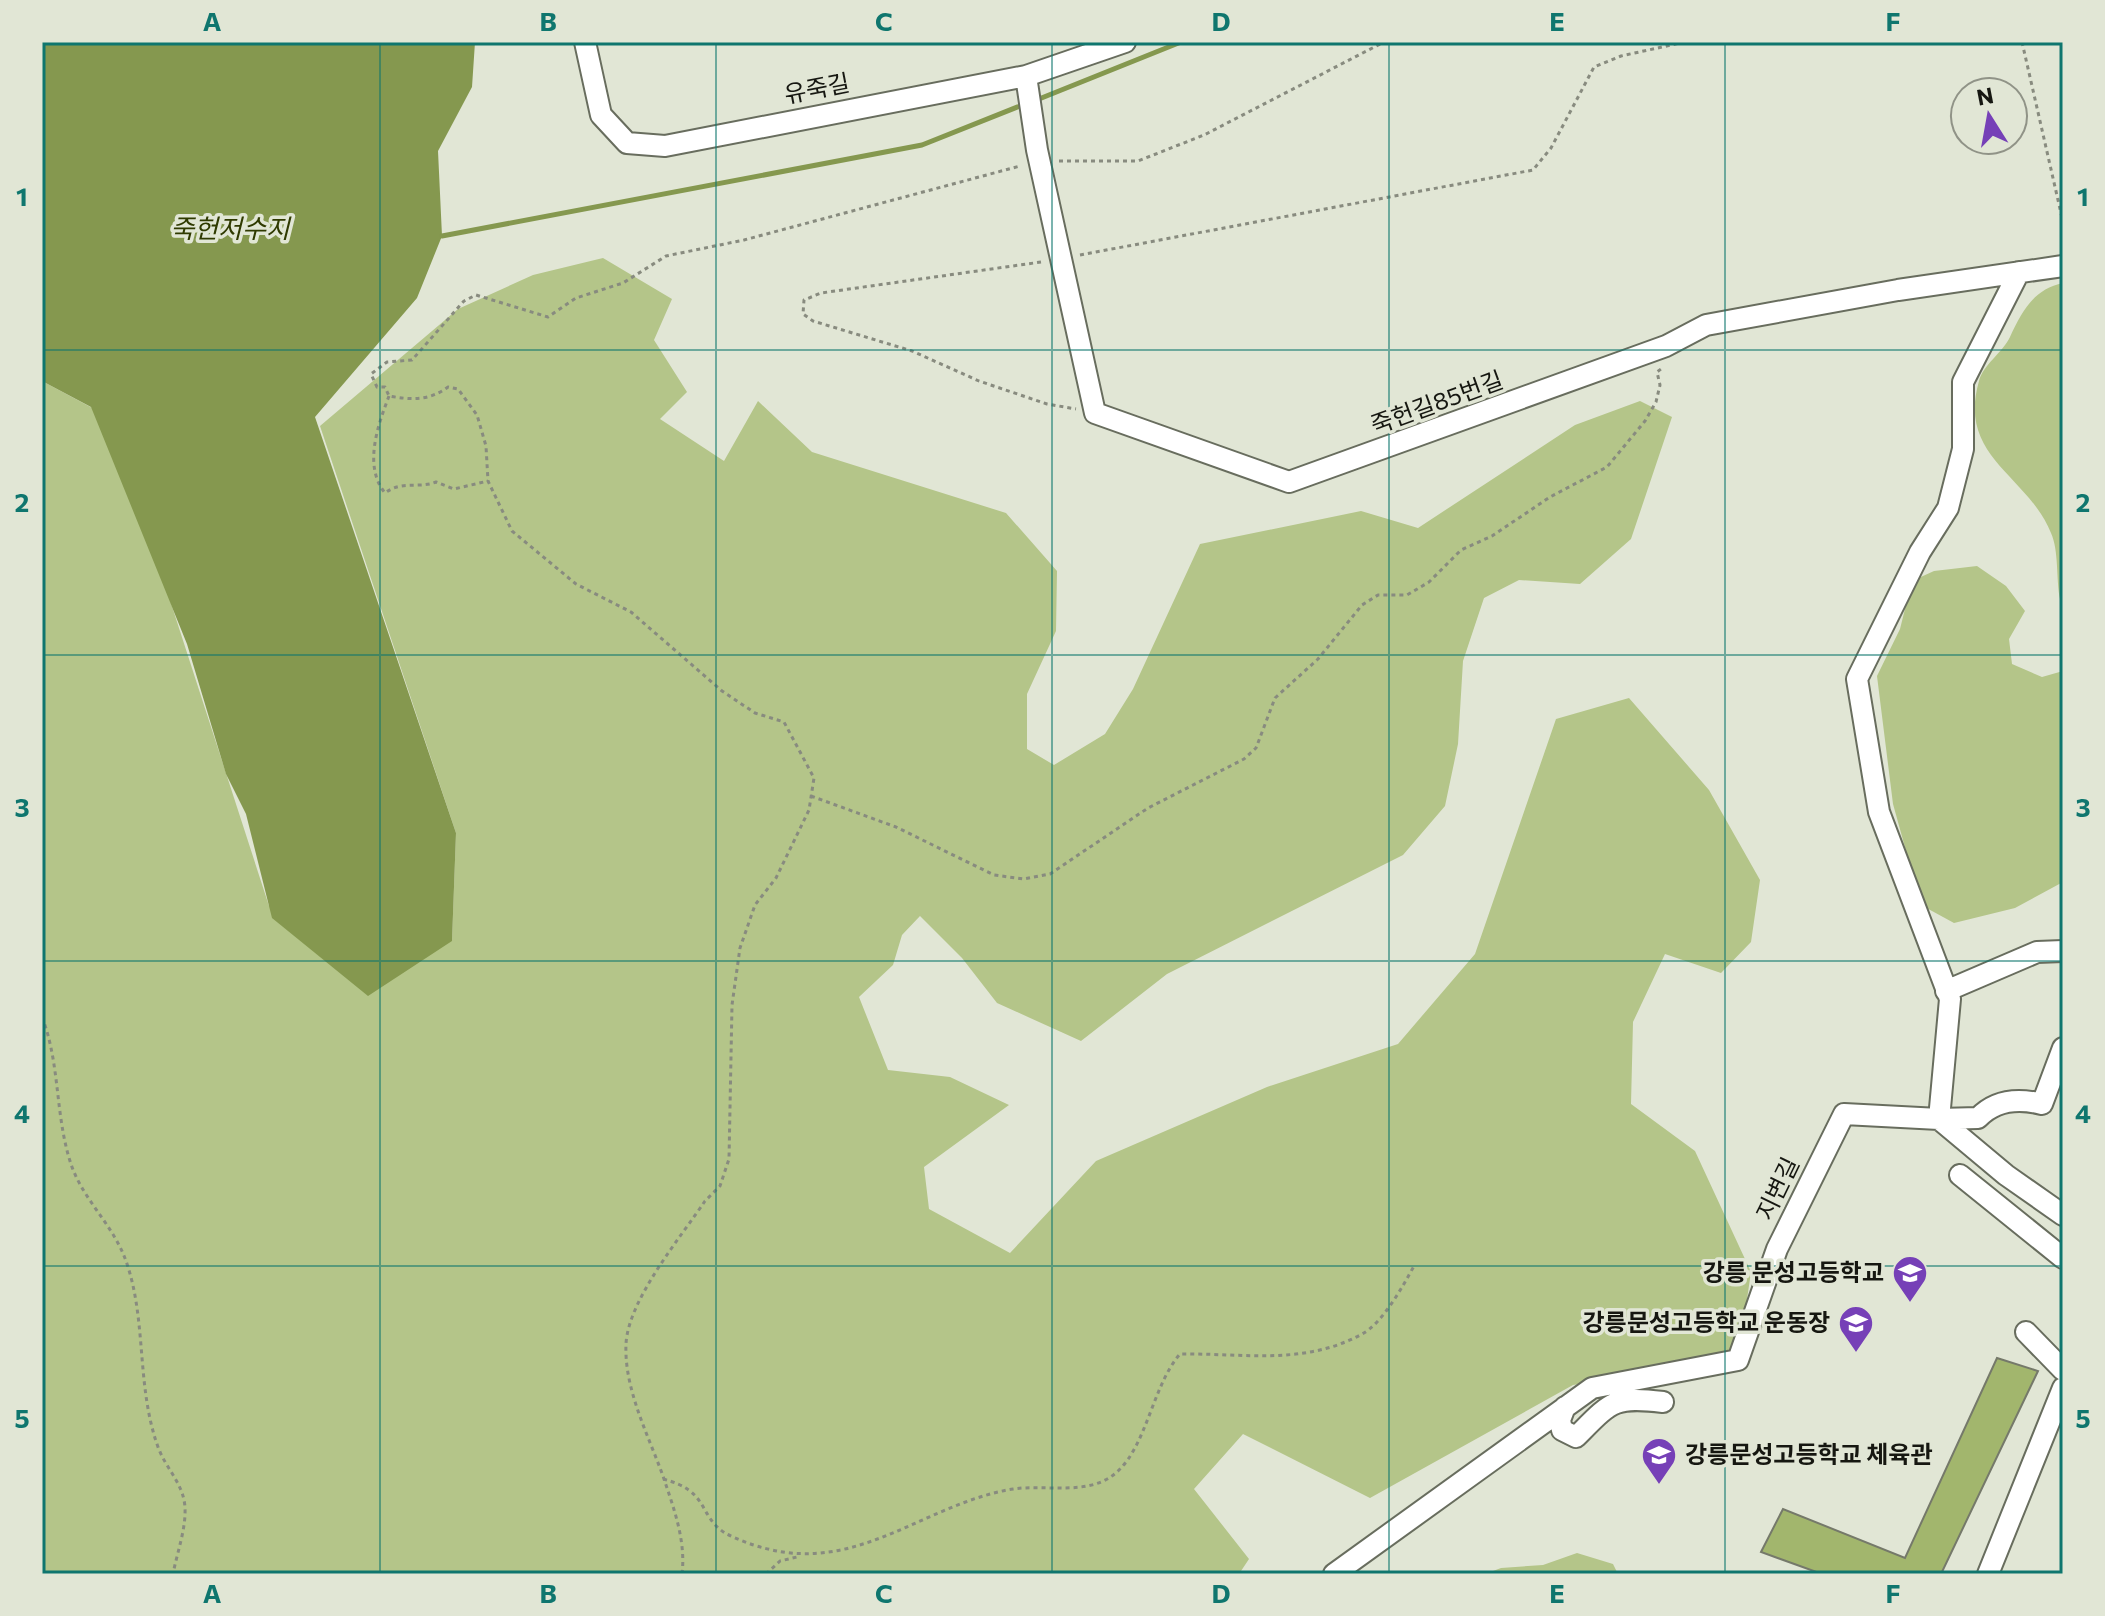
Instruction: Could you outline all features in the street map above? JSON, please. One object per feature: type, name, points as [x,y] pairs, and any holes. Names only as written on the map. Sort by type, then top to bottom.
[{"type":"street","name":"유죽길","points":[[585,42],[601,115],[627,143],[665,146],[1026,76],[1125,42]]},
{"type":"street","points":[[1026,76],[1037,150],[1095,413]]},
{"type":"street","name":"죽헌길85번길","points":[[1095,413],[1289,482],[1666,346],[1706,325],[2063,266]]},
{"type":"street","points":[[1939,1119],[1950,999],[1879,812],[1857,679],[1920,552],[1948,508],[1963,449],[1963,382],[2019,272]]},
{"type":"street","points":[[1946,991],[2037,952],[2063,951]]},
{"type":"street","points":[[1939,1119],[1978,1118],[1989,1106],[2006,1102],[2042,1104],[2063,1048]]},
{"type":"street","name":"지변길","points":[[1334,1574],[1592,1388],[1738,1360],[1777,1249],[1844,1114],[1939,1119]]},
{"type":"street","points":[[1939,1119],[2006,1175],[2063,1215]]},
{"type":"street","points":[[1960,1175],[2063,1258]]},
{"type":"street","points":[[2026,1332],[2063,1370]]},
{"type":"street","points":[[1988,1574],[2063,1388]]},
{"type":"street","points":[[1565,1407],[1560,1420],[1562,1430],[1576,1437],[1609,1403],[1634,1398],[1663,1402]]},
{"type":"path","points":[[1095,413],[1047,404],[979,381],[912,351],[813,321],[803,314],[804,300],[821,293],[1060,258],[1533,170],[1551,148],[1594,67],[1621,56],[1685,42]]},
{"type":"path","points":[[2022,42],[2063,222]]},
{"type":"path","points":[[488,481],[454,489],[436,482],[427,485],[414,482],[393,487],[385,493],[376,477],[373,458],[389,396],[385,387],[377,387],[371,374],[387,362],[412,360],[464,301],[476,295],[548,317],[576,298],[623,283],[666,256]]},
{"type":"path","points":[[811,796],[896,827],[994,875],[1024,879],[1050,874],[1148,808],[1244,759],[1256,748],[1275,698],[1318,659],[1362,605],[1378,595],[1407,595],[1429,582],[1461,550],[1492,536],[1550,497],[1607,467],[1645,421],[1656,402],[1660,385],[1657,372],[1668,365],[1666,346]]},
{"type":"path","points":[[389,396],[435,397],[448,387],[458,389],[477,415],[486,446],[488,481],[512,531],[576,584],[631,612],[722,691],[755,713],[784,722],[814,778],[809,810],[776,878],[755,905],[740,948],[732,1005],[729,1159],[725,1172],[720,1186],[705,1201],[633,1314],[626,1343],[629,1374],[640,1416],[678,1522],[682,1574]]},
{"type":"path","points":[[42,1017],[54,1048],[58,1110],[69,1158],[77,1184],[126,1260],[137,1305],[144,1395],[159,1449],[183,1492],[185,1512],[173,1574]]},
{"type":"path","points":[[766,1574],[780,1561],[843,1551],[992,1492],[1031,1486],[1098,1486],[1120,1470],[1146,1423],[1170,1366],[1180,1354],[1293,1356],[1364,1334],[1398,1294],[1414,1266]]},
{"type":"path","points":[[663,1479],[683,1484],[693,1492],[723,1532],[762,1548],[801,1556]]},
{"type":"shaded area","points":[[603,258],[672,299],[654,340],[687,392],[660,419],[724,461],[758,401],[812,452],[1006,513],[1057,571],[1056,631],[1027,694],[1027,749],[1054,765],[1105,734],[1133,689],[1200,544],[1361,511],[1418,528],[1575,425],[1640,401],[1672,417],[1631,539],[1580,584],[1519,580],[1484,598],[1463,661],[1458,744],[1445,806],[1403,855],[1167,974],[1081,1041],[997,1003],[962,958],[920,916],[902,935],[893,965],[859,997],[888,1070],[950,1077],[1009,1105],[924,1167],[929,1209],[1010,1253],[1096,1161],[1267,1087],[1398,1044],[1475,954],[1556,719],[1629,698],[1709,790],[1760,880],[1751,942],[1721,973],[1665,954],[1633,1022],[1631,1104],[1695,1151],[1751,1272],[1738,1360],[1573,1385],[1370,1498],[1243,1434],[1194,1489],[1249,1559],[1239,1574],[42,1574],[42,381],[111,418],[269,906],[452,941],[456,833],[320,426],[458,309],[533,275]]},
{"type":"shaded area","points":[[2063,283],[2063,598],[2060,599],[2051,533],[2027,495],[1986,447],[1978,429],[1975,407],[1981,375],[2007,343],[2024,310],[2044,290]]},
{"type":"shaded area","points":[[1977,566],[2006,586],[2025,611],[2009,639],[2012,664],[2042,677],[2063,671],[2063,882],[2015,908],[1954,923],[1921,905],[1893,804],[1877,676],[1900,629],[1912,581],[1934,571]]},
{"type":"shaded area","points":[[1577,1553],[1613,1564],[1618,1574],[1485,1574],[1501,1568],[1543,1565]]},
{"type":"water","name":"죽헌저수지","points":[[42,42],[475,42],[472,87],[438,151],[442,236],[417,298],[315,417],[456,833],[452,941],[368,996],[272,918],[246,814],[226,774],[187,644],[91,407],[42,381]]},
{"type":"building","points":[[1997,1358],[2038,1371],[1941,1574],[1822,1574],[1761,1552],[1783,1509],[1905,1558]]},
{"type":"waterway","points":[[1034,101],[1181,42]]},
{"type":"waterway","points":[[442,236],[922,145],[1025,104]]},
{"type":"place","name":"강릉 문성고등학교","points":[[1910,1304]]},
{"type":"place","name":"강릉문성고등학교 운동장","points":[[1856,1354]]},
{"type":"place","name":"강릉문성고등학교 체육관","points":[[1659,1486]]}]
